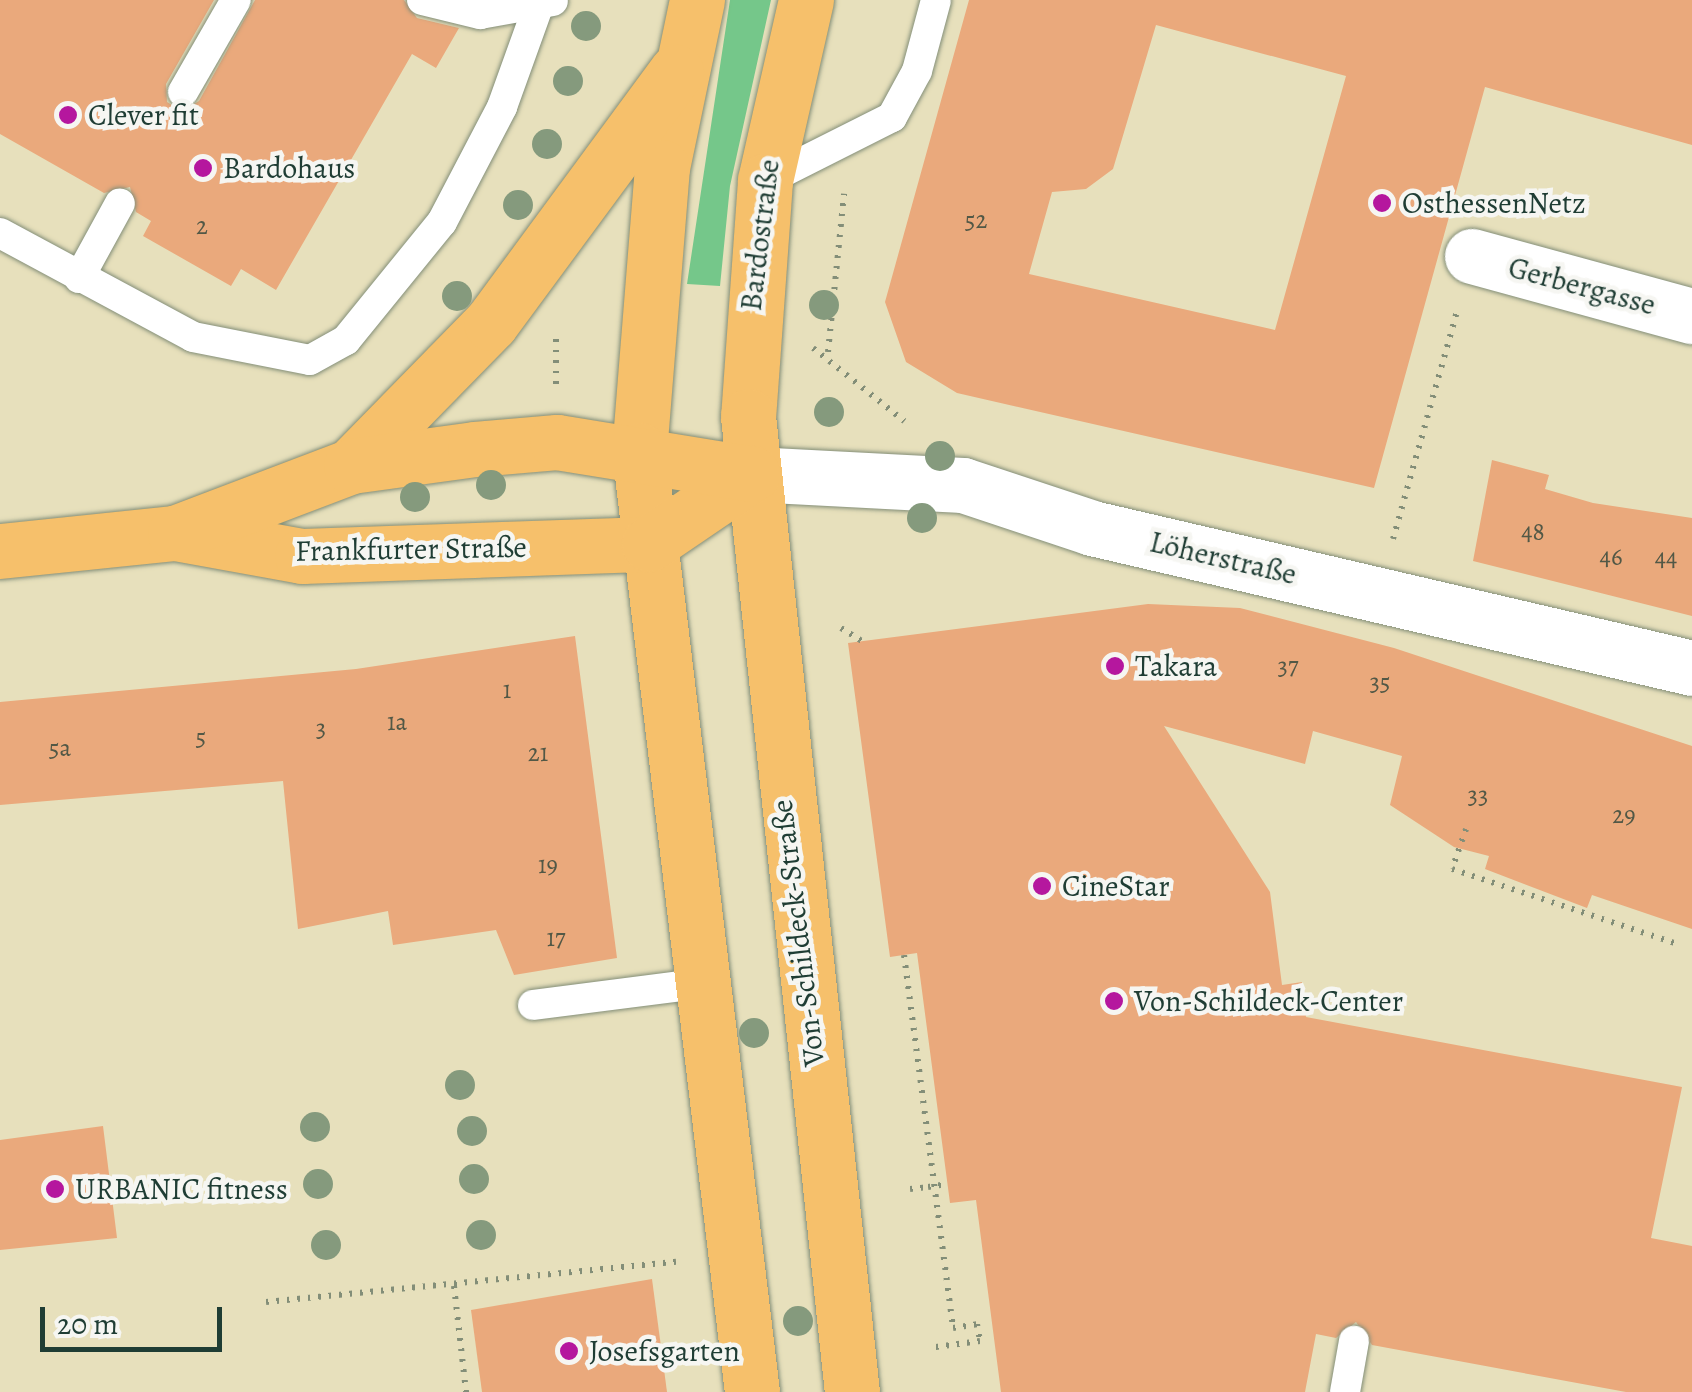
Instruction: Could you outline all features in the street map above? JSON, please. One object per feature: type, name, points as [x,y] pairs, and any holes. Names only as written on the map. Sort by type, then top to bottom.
[{"type":"main road","points":[[697,0],[662,167],[639,450],[698,984],[752,1392]]},
{"type":"main road","name":"Bardostraße","points":[[752,474],[749,333],[765,181],[806,0]]},
{"type":"main road","points":[[351,466],[491,323],[683,64]]},
{"type":"main road","name":"Frankfurter Straße","points":[[0,552],[175,533],[351,466],[557,442],[639,450],[752,474]]},
{"type":"main road","points":[[649,544],[752,474]]},
{"type":"main road","name":"Von-Schildeck-Straße","points":[[752,474],[852,1392]]},
{"type":"main road","name":"Frankfurter Straße","points":[[175,533],[302,556],[649,544]]},
{"type":"street","name":"Gerbergasse","points":[[1472,256],[1692,316]]},
{"type":"street","name":"Löherstraße","points":[[752,474],[963,485],[1092,528],[1692,668]]},
{"type":"lane","points":[[183,92],[236,0]]},
{"type":"lane","points":[[422,0],[467,14],[546,4]]},
{"type":"lane","points":[[765,181],[892,117],[917,72],[936,0]]},
{"type":"lane","points":[[0,233],[79,278],[247,354],[310,360],[346,340],[402,280],[476,164],[546,4]]},
{"type":"lane","points":[[79,278],[120,203]]},
{"type":"lane","points":[[533,1005],[698,984]]},
{"type":"lane","points":[[1344,1392],[1354,1341]]},
{"type":"path","points":[[1389,552],[1472,256]]},
{"type":"path","points":[[556,326],[556,401]]},
{"type":"path","points":[[828,352],[905,422],[904,439]]},
{"type":"path","points":[[841,628],[862,642]]},
{"type":"path","points":[[1466,829],[1452,870],[1680,945]]},
{"type":"path","points":[[904,955],[953,1328],[977,1324],[980,1341],[928,1348]]},
{"type":"path","points":[[914,1188],[948,1184]]},
{"type":"path","points":[[266,1302],[676,1262]]},
{"type":"path","points":[[454,1286],[466,1392]]},
{"type":"green space","points":[[730,0],[771,0],[730,186],[720,286],[687,284]]},
{"type":"building","name":"Bardohaus","points":[[0,0],[214,0],[166,84],[167,102],[182,111],[199,101],[255,0],[404,0],[417,18],[459,28],[436,68],[412,54],[276,290],[241,269],[231,286],[143,236],[151,221],[136,212],[130,187],[104,193],[0,134]]},
{"type":"building","points":[[969,0],[1692,0],[1692,145],[1485,87],[1374,488],[957,393],[906,362],[885,302]],"holes":[[[1156,25],[1346,76],[1275,330],[1029,274],[1052,192],[1086,189],[1113,169]]]},
{"type":"building","points":[[1492,460],[1549,475],[1545,489],[1593,503],[1692,518],[1692,616],[1473,561]]},
{"type":"building","name":"Von-Schildeck-Center","points":[[1148,604],[1240,608],[1394,648],[1692,746],[1692,929],[1592,895],[1587,908],[1485,869],[1489,856],[1454,847],[1390,805],[1402,756],[1313,731],[1305,764],[1164,726],[1270,892],[1282,985],[1302,982],[1306,1017],[1682,1087],[1651,1238],[1692,1246],[1692,1392],[1626,1392],[1372,1345],[1356,1322],[1336,1338],[1316,1334],[1305,1392],[1001,1392],[976,1200],[950,1203],[917,953],[890,957],[848,643]]},
{"type":"building","points":[[575,636],[617,958],[514,975],[496,930],[393,945],[388,911],[298,929],[283,781],[0,805],[0,702],[356,669]]},
{"type":"building","name":"URBANIC fitness","points":[[103,1126],[117,1238],[0,1250],[0,1140]]},
{"type":"building","name":"Josefsgarten","points":[[652,1279],[667,1392],[482,1392],[471,1310]]},
{"type":"place","name":"Clever fit","points":[[68,115]]},
{"type":"place","name":"Bardohaus","points":[[203,168]]},
{"type":"place","name":"OsthessenNetz","points":[[1382,203]]},
{"type":"place","name":"Takara","points":[[1115,666]]},
{"type":"place","name":"CineStar","points":[[1042,886]]},
{"type":"place","name":"Von-Schildeck-Center","points":[[1114,1001]]},
{"type":"place","name":"URBANIC fitness","points":[[55,1189]]},
{"type":"place","name":"Josefsgarten","points":[[569,1351]]}]
